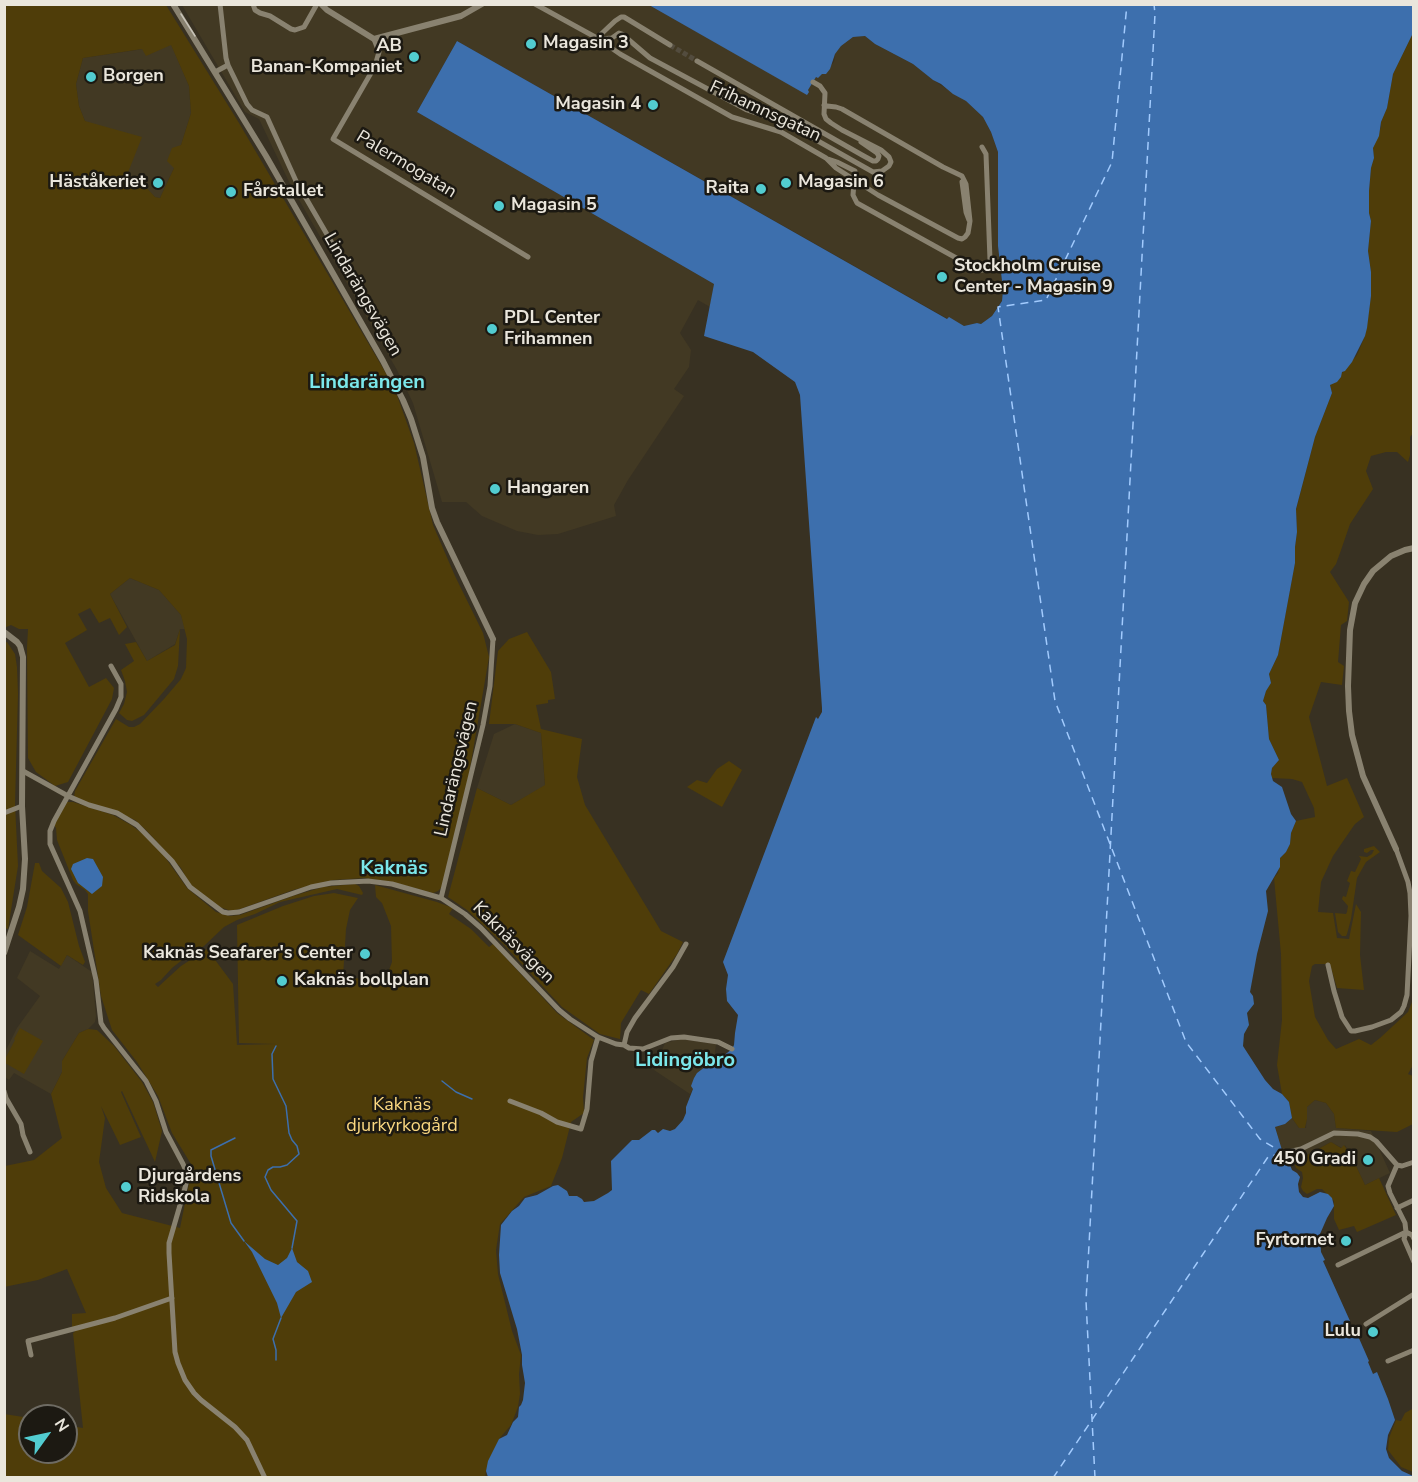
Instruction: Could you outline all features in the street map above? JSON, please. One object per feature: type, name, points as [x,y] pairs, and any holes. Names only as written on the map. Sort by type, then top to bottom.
[{"type":"street","name":"Lindarängsvägen","points":[[173,4],[260,147],[403,400],[423,457],[432,508],[437,522],[493,639],[490,686],[483,725],[441,898]]},
{"type":"street","points":[[219,4],[228,65],[247,104],[252,110],[267,117],[296,181],[332,243]]},
{"type":"street","points":[[253,4],[255,10],[295,30],[304,27],[319,4],[374,39],[461,16],[482,4]]},
{"type":"street","name":"Frihamnsgatan","points":[[536,4],[732,117],[781,132],[826,158],[836,168],[878,195],[958,238],[965,237],[969,228],[970,212],[966,184],[962,176],[842,109],[824,105]]},
{"type":"street","points":[[597,38],[615,21],[624,16],[670,45]]},
{"type":"street","points":[[597,38],[612,38],[619,33],[622,34],[650,58],[747,110],[786,123],[868,170],[878,172],[888,166],[891,162],[885,153],[855,137]]},
{"type":"street","name":"Palermogatan","points":[[374,39],[379,52],[375,66],[333,139],[528,257]]},
{"type":"street","points":[[697,61],[876,161],[879,156],[877,153],[826,119],[824,114],[825,93],[813,82]]},
{"type":"street","points":[[215,72],[228,65]]},
{"type":"street","points":[[826,158],[855,171],[853,195],[857,203],[978,270],[982,270],[986,269],[990,260],[986,154],[982,147]]},
{"type":"street","points":[[1328,965],[1342,1017],[1351,1031],[1391,1020],[1404,1006],[1411,951],[1410,893],[1396,849],[1363,776],[1352,735],[1348,695],[1350,638],[1355,603],[1367,579],[1378,566],[1391,556],[1413,548]]},
{"type":"street","points":[[4,632],[17,642],[23,657],[22,806],[25,859],[23,888],[4,953]]},
{"type":"street","points":[[111,666],[121,684],[121,697],[52,824],[50,844],[80,911],[96,980],[100,1019],[104,1028],[146,1081],[156,1101],[166,1131],[186,1171],[185,1188],[169,1243],[178,1363],[185,1380],[201,1400],[247,1440],[265,1478]]},
{"type":"street","name":"Kaknäsvägen","points":[[23,771],[68,796],[117,813],[137,825],[172,861],[190,887],[216,908],[228,913],[239,912],[311,887],[368,881],[392,884],[441,898],[465,914],[559,1010],[598,1037],[629,1048],[643,1049],[671,1038],[684,1037],[718,1042],[732,1048]]},
{"type":"street","points":[[4,813],[22,806]]},
{"type":"street","points":[[624,1045],[627,1032],[635,1018],[673,967],[686,944]]},
{"type":"street","points":[[510,1101],[557,1122],[581,1129],[587,1109],[591,1061],[598,1037]]},
{"type":"street","points":[[4,1091],[21,1124],[30,1152]]},
{"type":"street","points":[[1288,1152],[1301,1149],[1334,1133],[1366,1135],[1376,1141],[1397,1165],[1402,1166],[1413,1162]]},
{"type":"street","points":[[1397,1165],[1388,1186],[1404,1223],[1406,1232],[1404,1239],[1413,1262]]},
{"type":"street","points":[[1397,1208],[1413,1200]]},
{"type":"street","points":[[1406,1232],[1412,1235],[1413,1239]]},
{"type":"street","points":[[1338,1264],[1406,1232]]},
{"type":"street","points":[[1366,1324],[1413,1294]]},
{"type":"street","points":[[31,1355],[28,1341],[115,1318],[172,1298]]},
{"type":"street","points":[[1388,1361],[1413,1350]]},
{"type":"shaded area","points":[[182,5],[649,5],[807,94],[816,76],[822,74],[834,62],[835,54],[841,46],[853,37],[865,36],[875,44],[913,64],[966,101],[983,117],[991,132],[998,152],[998,246],[1002,300],[992,316],[981,324],[964,326],[948,319],[457,41],[417,112],[714,284],[710,307],[698,300],[680,333],[691,350],[689,367],[674,389],[684,396],[628,480],[614,505],[616,516],[558,534],[538,535],[517,531],[482,516],[466,502],[442,502],[413,403],[397,370],[291,186],[259,119],[245,112]]},
{"type":"shaded area","points":[[171,44],[189,86],[191,113],[174,168],[160,198],[155,197],[143,185],[130,178],[85,121],[79,106],[76,84],[83,58],[143,49],[146,55]]},
{"type":"shaded area","points":[[130,578],[159,590],[181,615],[185,629],[180,629],[175,644],[147,661],[110,594]]},
{"type":"shaded area","points":[[515,724],[541,733],[545,786],[511,805],[477,788],[494,734]]},
{"type":"shaded area","points":[[30,951],[59,969],[67,955],[92,972],[95,1022],[88,1029],[79,1033],[62,1061],[62,1072],[51,1094],[14,1073],[9,1080],[5,1077],[4,1054],[17,1028],[40,996],[17,978]]},
{"type":"shaded area","points":[[681,1039],[716,1044],[714,1060],[694,1078],[690,1094],[654,1070],[665,1043]]},
{"type":"shaded area","points":[[1315,1100],[1326,1103],[1334,1114],[1336,1128],[1371,1131],[1390,1173],[1365,1185],[1345,1145],[1342,1148],[1331,1142],[1298,1160],[1285,1160],[1275,1127],[1285,1124],[1292,1118],[1299,1128],[1306,1128],[1307,1107]]},
{"type":"green space","points":[[4,5],[166,5],[239,123],[394,387],[414,443],[433,525],[483,633],[489,657],[469,774],[442,887],[433,893],[392,882],[364,878],[333,880],[293,890],[240,909],[231,911],[217,906],[190,885],[181,868],[135,820],[74,797],[75,791],[116,719],[129,727],[140,724],[181,679],[186,668],[187,639],[181,615],[159,590],[130,578],[110,594],[127,627],[119,635],[110,618],[99,623],[90,608],[78,614],[87,630],[65,643],[89,687],[106,678],[114,688],[112,699],[68,782],[55,786],[36,772],[28,758],[28,629],[19,629],[11,625],[4,628]],"holes":[[[171,45],[189,86],[191,113],[181,145],[172,148],[167,161],[174,168],[160,198],[155,197],[143,184],[127,175],[142,137],[85,121],[79,106],[76,84],[83,58],[142,49],[146,56]]]},
{"type":"green space","points":[[1413,33],[1414,432],[1410,437],[1408,462],[1397,452],[1371,456],[1366,471],[1373,489],[1350,524],[1336,564],[1330,572],[1349,602],[1347,621],[1341,625],[1338,662],[1344,666],[1342,685],[1321,682],[1309,717],[1327,786],[1347,778],[1364,817],[1355,824],[1333,856],[1321,882],[1318,912],[1333,913],[1337,938],[1349,939],[1356,904],[1361,912],[1360,955],[1364,990],[1337,988],[1330,964],[1312,966],[1309,981],[1315,1017],[1336,1049],[1359,1039],[1371,1045],[1408,1012],[1413,1002],[1413,1065],[1408,1074],[1413,1076],[1413,1124],[1397,1132],[1336,1128],[1334,1114],[1326,1103],[1315,1100],[1307,1107],[1305,1128],[1299,1128],[1292,1118],[1289,1102],[1282,1094],[1277,1065],[1282,1020],[1281,954],[1274,878],[1278,873],[1280,858],[1290,844],[1291,833],[1296,821],[1315,817],[1314,808],[1302,782],[1272,778],[1272,768],[1279,760],[1269,739],[1266,705],[1263,701],[1271,683],[1269,674],[1278,655],[1295,563],[1296,510],[1315,437],[1332,393],[1330,385],[1357,355],[1365,336],[1371,296],[1368,251],[1371,221],[1369,191],[1374,158],[1373,148],[1387,108],[1393,74]]},
{"type":"green space","points":[[180,629],[178,666],[174,679],[144,715],[132,721],[127,720],[119,713],[127,692],[121,670],[134,661],[125,644],[136,642],[147,661],[175,645]]},
{"type":"green space","points":[[527,632],[551,672],[555,699],[536,705],[541,729],[582,739],[577,777],[585,805],[661,931],[683,942],[649,994],[641,990],[621,1023],[620,1039],[600,1034],[562,1007],[504,945],[467,910],[448,897],[477,788],[511,805],[545,785],[541,733],[515,724],[489,724],[498,651],[509,639]]},
{"type":"green space","points":[[7,642],[15,654],[18,694],[15,804],[18,866],[8,929],[5,928],[4,643]]},
{"type":"green space","points":[[729,761],[742,770],[722,807],[687,787],[697,780],[707,783],[717,769]]},
{"type":"green space","name":"Kaknäs djurkyrkogård","points":[[67,802],[113,815],[143,834],[162,853],[187,888],[216,912],[230,916],[240,915],[323,887],[355,884],[359,886],[362,895],[337,889],[280,902],[237,920],[224,927],[204,946],[186,957],[155,984],[158,987],[181,966],[207,949],[233,984],[237,1045],[276,1044],[239,1043],[237,925],[314,896],[334,893],[358,898],[350,910],[346,929],[343,977],[385,981],[392,962],[391,926],[382,903],[376,897],[375,885],[453,908],[449,914],[471,929],[489,947],[493,944],[557,1013],[594,1040],[587,1058],[583,1097],[584,1113],[571,1122],[562,1158],[551,1186],[524,1197],[500,1224],[496,1250],[498,1274],[512,1331],[521,1355],[520,1394],[511,1425],[499,1439],[485,1477],[5,1477],[4,1414],[18,1416],[18,1464],[78,1464],[78,1427],[83,1428],[72,1314],[86,1313],[67,1269],[38,1280],[4,1287],[5,1166],[34,1160],[62,1138],[51,1094],[62,1072],[62,1061],[79,1033],[88,1029],[97,1030],[114,1046],[142,1082],[153,1102],[162,1131],[155,1162],[122,1091],[141,1137],[120,1145],[101,1106],[105,1118],[99,1162],[106,1188],[122,1213],[180,1228],[190,1179],[191,1164],[172,1133],[158,1096],[137,1062],[112,1030],[101,996],[88,911],[88,894],[73,880],[57,840],[54,825]]},
{"type":"green space","points":[[1374,846],[1380,852],[1366,862],[1357,878],[1351,919],[1346,936],[1342,936],[1338,932],[1335,913],[1346,914],[1348,906],[1342,899],[1343,896],[1346,897],[1350,883],[1347,881],[1351,871],[1355,872],[1361,859],[1359,856],[1367,857],[1374,850],[1367,853],[1364,849]]},
{"type":"green space","points":[[35,863],[39,863],[42,871],[61,888],[68,902],[85,962],[83,965],[67,955],[61,966],[18,935],[27,907]]},
{"type":"green space","points":[[20,1028],[43,1041],[24,1074],[5,1063]]},
{"type":"green space","points":[[1331,1142],[1341,1148],[1344,1145],[1365,1185],[1379,1178],[1396,1215],[1357,1232],[1354,1226],[1339,1230],[1334,1219],[1334,1201],[1322,1189],[1307,1194],[1303,1191],[1302,1172],[1296,1168],[1292,1159],[1298,1160]]},
{"type":"green space","points":[[1412,1409],[1414,1411],[1413,1472],[1401,1467],[1388,1450],[1389,1438],[1396,1420],[1401,1421],[1405,1413]]},
{"type":"water","points":[[649,5],[1413,5],[1413,33],[1393,74],[1387,108],[1373,148],[1374,158],[1369,191],[1371,221],[1368,251],[1371,296],[1367,328],[1352,362],[1342,372],[1337,382],[1330,385],[1332,393],[1315,437],[1296,509],[1295,563],[1278,655],[1269,674],[1271,683],[1263,701],[1266,705],[1269,739],[1279,760],[1272,768],[1271,774],[1273,781],[1282,787],[1291,814],[1296,821],[1291,833],[1290,844],[1280,858],[1280,867],[1266,891],[1268,911],[1250,992],[1254,1004],[1247,1013],[1249,1025],[1244,1034],[1243,1046],[1265,1080],[1289,1102],[1292,1118],[1285,1124],[1275,1127],[1285,1160],[1288,1160],[1292,1170],[1300,1177],[1299,1192],[1303,1197],[1308,1198],[1320,1192],[1332,1198],[1334,1206],[1320,1234],[1321,1252],[1325,1260],[1323,1261],[1373,1374],[1377,1372],[1388,1399],[1395,1420],[1388,1435],[1386,1449],[1389,1458],[1402,1471],[1413,1477],[488,1477],[486,1471],[488,1461],[499,1439],[507,1435],[518,1417],[525,1383],[517,1329],[500,1273],[501,1225],[525,1198],[537,1195],[553,1186],[558,1185],[567,1191],[569,1196],[577,1196],[584,1202],[594,1201],[612,1190],[611,1161],[632,1140],[639,1140],[652,1130],[658,1133],[663,1129],[670,1131],[675,1129],[686,1113],[693,1089],[691,1086],[697,1073],[714,1060],[720,1061],[732,1049],[738,1015],[727,1001],[728,975],[723,962],[816,717],[818,719],[822,708],[800,395],[795,382],[753,352],[704,336],[714,284],[417,112],[457,41],[947,319],[949,317],[964,326],[981,324],[992,316],[1002,301],[998,246],[998,152],[983,117],[966,101],[913,64],[875,44],[865,36],[853,37],[841,46],[835,54],[830,69],[826,74],[816,77],[807,95]]},
{"type":"water","points":[[87,858],[93,859],[103,877],[102,886],[92,894],[78,883],[71,869],[73,864]]},
{"type":"water","points":[[244,1241],[265,1259],[278,1265],[287,1258],[292,1248],[297,1262],[308,1271],[312,1282],[296,1292],[281,1318],[277,1303],[252,1252]]},
{"type":"waterway","points":[[276,1046],[272,1054],[273,1079],[286,1106],[289,1133],[299,1154],[287,1165],[268,1170],[265,1177],[271,1190],[297,1221],[292,1248]]},
{"type":"waterway","points":[[442,1081],[456,1092],[472,1099]]},
{"type":"waterway","points":[[235,1138],[211,1150],[211,1156],[231,1223],[244,1241]]},
{"type":"waterway","points":[[276,1360],[273,1339],[281,1318]]},
{"type":"ferry route","points":[[1110,844],[1055,701],[998,307],[1046,300],[1112,162],[1127,4]]},
{"type":"ferry route","points":[[1095,1478],[1086,1301],[1154,4]]},
{"type":"ferry route","points":[[1112,849],[1186,1042],[1260,1139],[1283,1153]]},
{"type":"ferry route","points":[[1053,1478],[1268,1157],[1283,1153]]},
{"type":"tunnel","points":[[670,45],[697,61]]},
{"type":"tram line","points":[[181,14],[195,36]]},
{"type":"place","name":"Magasin 3","points":[[531,44]]},
{"type":"place","name":"AB Banan-Kompaniet","points":[[414,57]]},
{"type":"place","name":"Borgen","points":[[91,77]]},
{"type":"place","name":"Magasin 4","points":[[653,105]]},
{"type":"place","name":"Häståkeriet","points":[[158,183]]},
{"type":"place","name":"Magasin 6","points":[[786,183]]},
{"type":"place","name":"Raita","points":[[761,189]]},
{"type":"place","name":"Fårstallet","points":[[231,192]]},
{"type":"place","name":"Magasin 5","points":[[499,206]]},
{"type":"place","name":"Stockholm Cruise Center - Magasin 9","points":[[942,277]]},
{"type":"place","name":"PDL Center Frihamnen","points":[[492,329]]},
{"type":"place","name":"Hangaren","points":[[495,489]]},
{"type":"place","name":"Kaknäs Seafarer's Center","points":[[365,954]]},
{"type":"place","name":"Kaknäs bollplan","points":[[282,981]]},
{"type":"place","name":"450 Gradi","points":[[1368,1160]]},
{"type":"place","name":"Djurgårdens Ridskola","points":[[126,1187]]},
{"type":"place","name":"Fyrtornet","points":[[1346,1241]]},
{"type":"place","name":"Lulu","points":[[1373,1332]]},
{"type":"district","name":"Lindarängen","points":[[367,383]]},
{"type":"district","name":"Kaknäs","points":[[394,869]]},
{"type":"district","name":"Lidingöbro","points":[[685,1061]]}]
